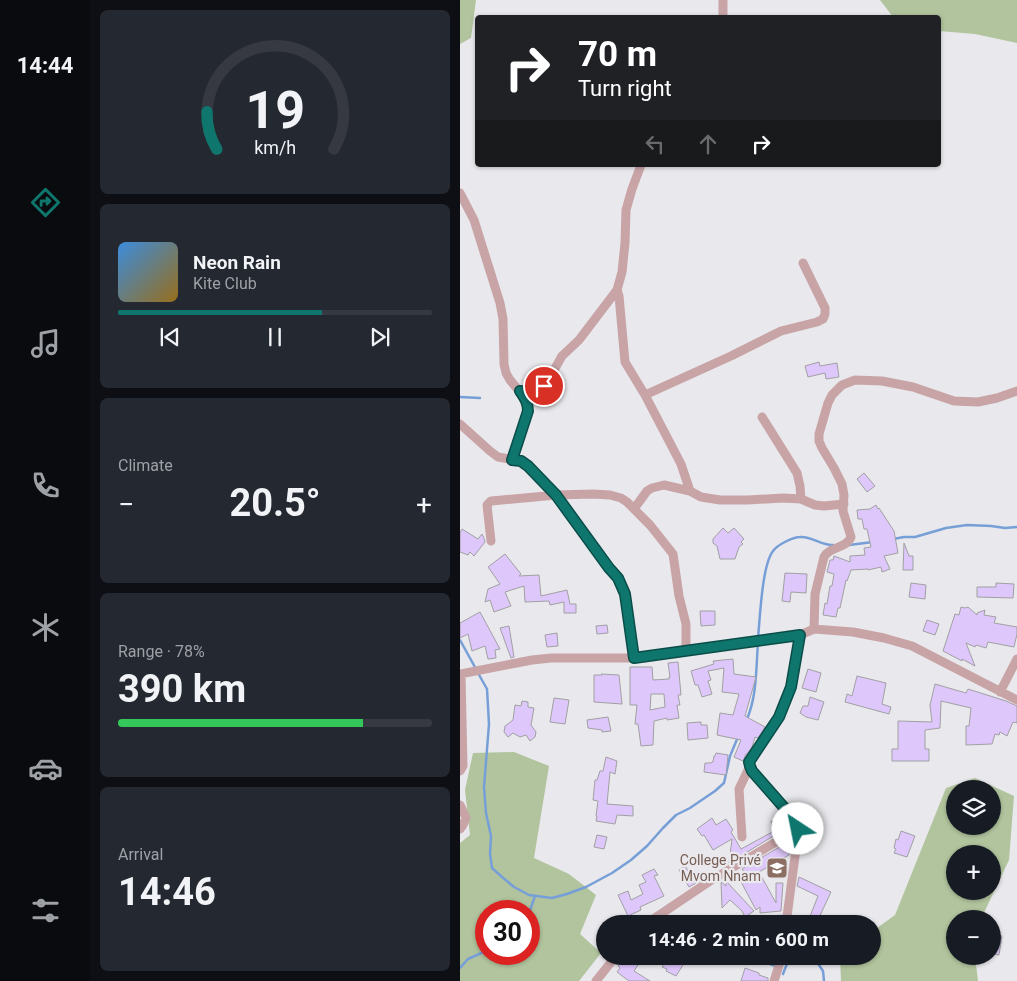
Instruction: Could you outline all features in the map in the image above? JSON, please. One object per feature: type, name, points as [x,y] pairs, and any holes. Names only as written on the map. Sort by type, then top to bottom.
[{"type":"street","points":[[723,0],[723,15]]},
{"type":"street","points":[[520,391],[536,393],[544,386],[562,356],[579,340],[617,290],[622,272],[626,210],[640,167]]},
{"type":"street","points":[[460,193],[474,220],[500,302],[503,319],[506,373],[526,398],[528,404],[528,411],[512,460]]},
{"type":"street","points":[[645,395],[731,356],[781,330],[818,322],[823,319],[825,308],[803,263]]},
{"type":"street","points":[[617,290],[625,362],[645,395],[681,464],[690,491]]},
{"type":"street","points":[[814,629],[815,594],[826,552],[846,544],[851,537],[844,511],[842,484],[819,441],[819,434],[832,395],[842,385],[854,380],[882,381],[912,387],[954,401],[978,402],[1017,391]]},
{"type":"street","points":[[762,417],[797,473],[801,499]]},
{"type":"street","points":[[460,424],[498,456],[521,461],[528,466],[556,495],[618,578],[625,594],[634,658]]},
{"type":"street","points":[[634,509],[647,491],[664,485],[690,491],[701,497],[720,500],[783,498],[801,499],[814,505],[824,506],[844,504]]},
{"type":"street","points":[[491,541],[488,505],[490,501],[556,495],[593,494],[621,498],[650,526],[673,554],[679,596],[686,624],[686,651]]},
{"type":"street","points":[[460,771],[463,766],[461,674],[532,660],[551,658],[634,658],[800,635],[814,629],[860,633],[912,646],[1017,700]]},
{"type":"street","points":[[742,837],[739,789],[750,766],[749,762],[779,717],[791,687],[800,635]]},
{"type":"street","points":[[1000,692],[1017,659]]},
{"type":"street","points":[[750,766],[752,771],[798,824],[787,915]]},
{"type":"street","points":[[460,806],[466,818],[464,826],[460,829]]},
{"type":"street","points":[[659,915],[710,881],[798,829]]},
{"type":"street","points":[[596,981],[609,965]]},
{"type":"street","points":[[774,981],[779,965]]},
{"type":"green space","points":[[460,0],[476,0],[471,38],[460,44]]},
{"type":"green space","points":[[880,0],[1017,0],[1017,43],[975,34],[941,31],[941,15],[891,15]]},
{"type":"green space","points":[[514,752],[549,766],[534,858],[569,874],[596,895],[580,934],[596,948],[596,959],[579,981],[460,981],[460,843],[470,835],[465,790],[473,753]]},
{"type":"green space","points":[[946,788],[946,835],[1001,835],[1001,790],[1014,796],[1009,860],[1001,877],[1001,845],[946,845],[946,900],[990,900],[985,910],[946,910],[946,965],[976,965],[978,981],[841,981],[840,965],[881,965],[881,925],[895,915]]},
{"type":"building","points":[[819,362],[820,366],[837,363],[839,377],[826,379],[825,373],[808,377],[805,366]]},
{"type":"building","points":[[864,473],[875,486],[867,492],[857,479]]},
{"type":"building","points":[[876,505],[894,531],[898,553],[884,556],[890,569],[882,572],[881,567],[868,570],[851,570],[846,580],[840,608],[838,608],[836,617],[823,615],[834,574],[827,572],[830,560],[833,560],[834,556],[850,562],[850,556],[865,555],[864,548],[871,547],[867,529],[864,529],[862,519],[858,519],[857,510],[870,509]]},
{"type":"building","points":[[723,528],[728,533],[734,528],[744,539],[741,542],[743,544],[739,547],[735,559],[720,559],[717,546],[713,543],[713,539]]},
{"type":"building","points":[[462,529],[478,539],[482,534],[484,538],[485,542],[474,556],[470,552],[468,555],[460,552],[460,533]]},
{"type":"building","points":[[904,543],[909,556],[913,556],[913,570],[903,570]]},
{"type":"building","points":[[505,554],[521,574],[519,576],[539,575],[541,596],[567,590],[570,604],[576,604],[576,613],[564,613],[564,602],[550,605],[549,601],[525,602],[524,586],[505,592],[511,606],[494,612],[490,600],[485,602],[488,589],[500,584],[488,567]]},
{"type":"building","points":[[785,573],[807,574],[806,593],[791,592],[790,602],[782,601]]},
{"type":"building","points":[[911,583],[926,585],[925,599],[909,597]]},
{"type":"building","points":[[996,583],[1014,584],[1013,598],[977,597],[977,587],[996,587]]},
{"type":"building","points":[[961,607],[968,607],[977,615],[977,613],[985,610],[984,615],[996,617],[994,623],[1017,627],[1014,647],[988,642],[986,648],[976,645],[975,647],[966,643],[975,666],[943,651],[955,614],[959,615]]},
{"type":"building","points":[[700,611],[715,611],[715,625],[701,626]]},
{"type":"building","points":[[480,612],[500,649],[495,650],[496,658],[488,659],[485,646],[472,651],[468,634],[460,638],[460,623]]},
{"type":"building","points":[[927,620],[939,624],[935,635],[923,631]]},
{"type":"building","points":[[607,625],[608,633],[597,634],[596,626]]},
{"type":"building","points":[[509,626],[514,657],[511,658],[500,628]]},
{"type":"building","points":[[557,633],[558,646],[547,647],[545,635]]},
{"type":"building","points":[[733,659],[734,674],[756,677],[745,716],[765,727],[758,738],[755,737],[752,747],[743,761],[734,757],[741,740],[717,735],[720,713],[733,715],[739,694],[722,692],[724,668],[708,671],[711,680],[708,681],[712,694],[702,697],[698,685],[695,685],[691,671],[714,664],[713,661]]},
{"type":"building","points":[[678,662],[681,695],[678,695],[680,705],[677,705],[679,718],[654,721],[653,745],[641,746],[638,724],[635,724],[637,705],[630,705],[630,667],[652,667],[653,680],[669,679],[668,663]],"holes":[[[651,694],[664,694],[665,707],[650,710]]]},
{"type":"building","points":[[808,669],[821,673],[816,692],[802,688]]},
{"type":"building","points":[[594,675],[619,675],[622,704],[594,702]]},
{"type":"building","points":[[857,676],[886,683],[882,704],[891,707],[889,714],[845,702],[847,694],[852,696]]},
{"type":"building","points":[[935,684],[966,693],[968,689],[1017,706],[1017,723],[1013,722],[1007,736],[1000,732],[999,735],[995,734],[992,744],[966,745],[966,726],[969,726],[971,708],[941,701],[940,728],[925,730],[925,749],[929,749],[929,761],[892,761],[892,749],[898,749],[898,721],[932,722],[930,705]]},
{"type":"building","points":[[810,697],[824,702],[818,720],[806,717],[800,713],[803,706],[808,706]]},
{"type":"building","points":[[554,698],[569,700],[565,724],[550,722]]},
{"type":"building","points":[[522,701],[528,702],[528,707],[534,708],[531,725],[536,732],[535,737],[530,741],[526,735],[520,737],[513,733],[508,737],[504,732],[505,726],[513,720],[515,705],[521,706]]},
{"type":"building","points":[[608,717],[611,731],[602,732],[602,730],[588,728],[587,720]]},
{"type":"building","points":[[701,722],[701,725],[707,725],[708,738],[688,740],[687,723]]},
{"type":"building","points":[[716,753],[728,755],[726,775],[704,772],[705,763],[713,762]]},
{"type":"building","points":[[606,757],[617,761],[615,774],[610,772],[607,804],[633,806],[633,816],[617,815],[615,824],[596,821],[598,801],[593,800],[595,780],[597,780],[600,771],[603,771]]},
{"type":"building","points":[[712,818],[716,825],[726,819],[741,849],[774,831],[771,821],[781,824],[785,829],[729,863],[732,839],[713,850],[704,835],[702,836],[697,829]]},
{"type":"building","points":[[901,831],[915,836],[907,857],[894,853],[896,839],[898,840]]},
{"type":"building","points":[[597,835],[607,837],[604,849],[594,847]]},
{"type":"building","points":[[788,842],[790,846],[789,855],[759,872],[776,903],[776,883],[783,883],[781,911],[760,913],[760,907],[756,910],[739,878],[746,875],[742,869]]},
{"type":"building","points":[[685,866],[696,883],[689,887],[679,870]]},
{"type":"building","points":[[654,869],[658,875],[654,876],[664,896],[640,907],[641,910],[628,915],[618,895],[628,891],[631,900],[643,894],[639,885],[646,882],[642,875]]},
{"type":"building","points":[[799,877],[831,892],[820,915],[811,915],[818,896],[797,886]]},
{"type":"building","points":[[726,881],[754,911],[744,915],[730,900],[722,908],[721,882],[726,886]]},
{"type":"building","points":[[638,965],[634,971],[650,981],[629,981],[617,972],[620,968],[618,966]]},
{"type":"building","points":[[663,965],[683,965],[676,976],[662,967]]},
{"type":"building","points":[[745,968],[768,978],[768,981],[741,981]]},
{"type":"waterway","points":[[460,397],[480,398]]},
{"type":"waterway","points":[[893,539],[915,537],[946,528],[967,525],[1017,527]]},
{"type":"waterway","points":[[758,638],[764,579],[769,558],[773,551],[785,542],[800,537],[833,545]]},
{"type":"waterway","points":[[849,545],[873,542]]},
{"type":"waterway","points":[[460,640],[476,669]]},
{"type":"waterway","points":[[747,719],[754,691],[758,643]]},
{"type":"waterway","points":[[478,673],[487,689],[489,724],[484,787],[486,813],[491,836],[490,854],[492,868],[514,887],[529,895],[552,898],[567,894],[586,887],[631,860],[676,815],[690,808],[724,783],[730,756],[738,737]]},
{"type":"waterway","points":[[534,900],[535,896]]},
{"type":"waterway","points":[[460,968],[468,959],[475,956]]},
{"type":"waterway","points":[[773,965],[778,967]]},
{"type":"waterway","points":[[783,974],[786,965]]},
{"type":"waterway","points":[[819,965],[823,971],[824,981]]},
{"type":"place","name":"College Privé Mvom Nnam","points":[[777,868]]},
{"type":"route","points":[[544,386],[536,393],[520,391],[526,398],[528,411],[512,460],[521,461],[528,466],[556,495],[623,586],[634,658],[800,635],[791,687],[779,717],[749,762],[752,771],[798,824],[798,829]]}]
